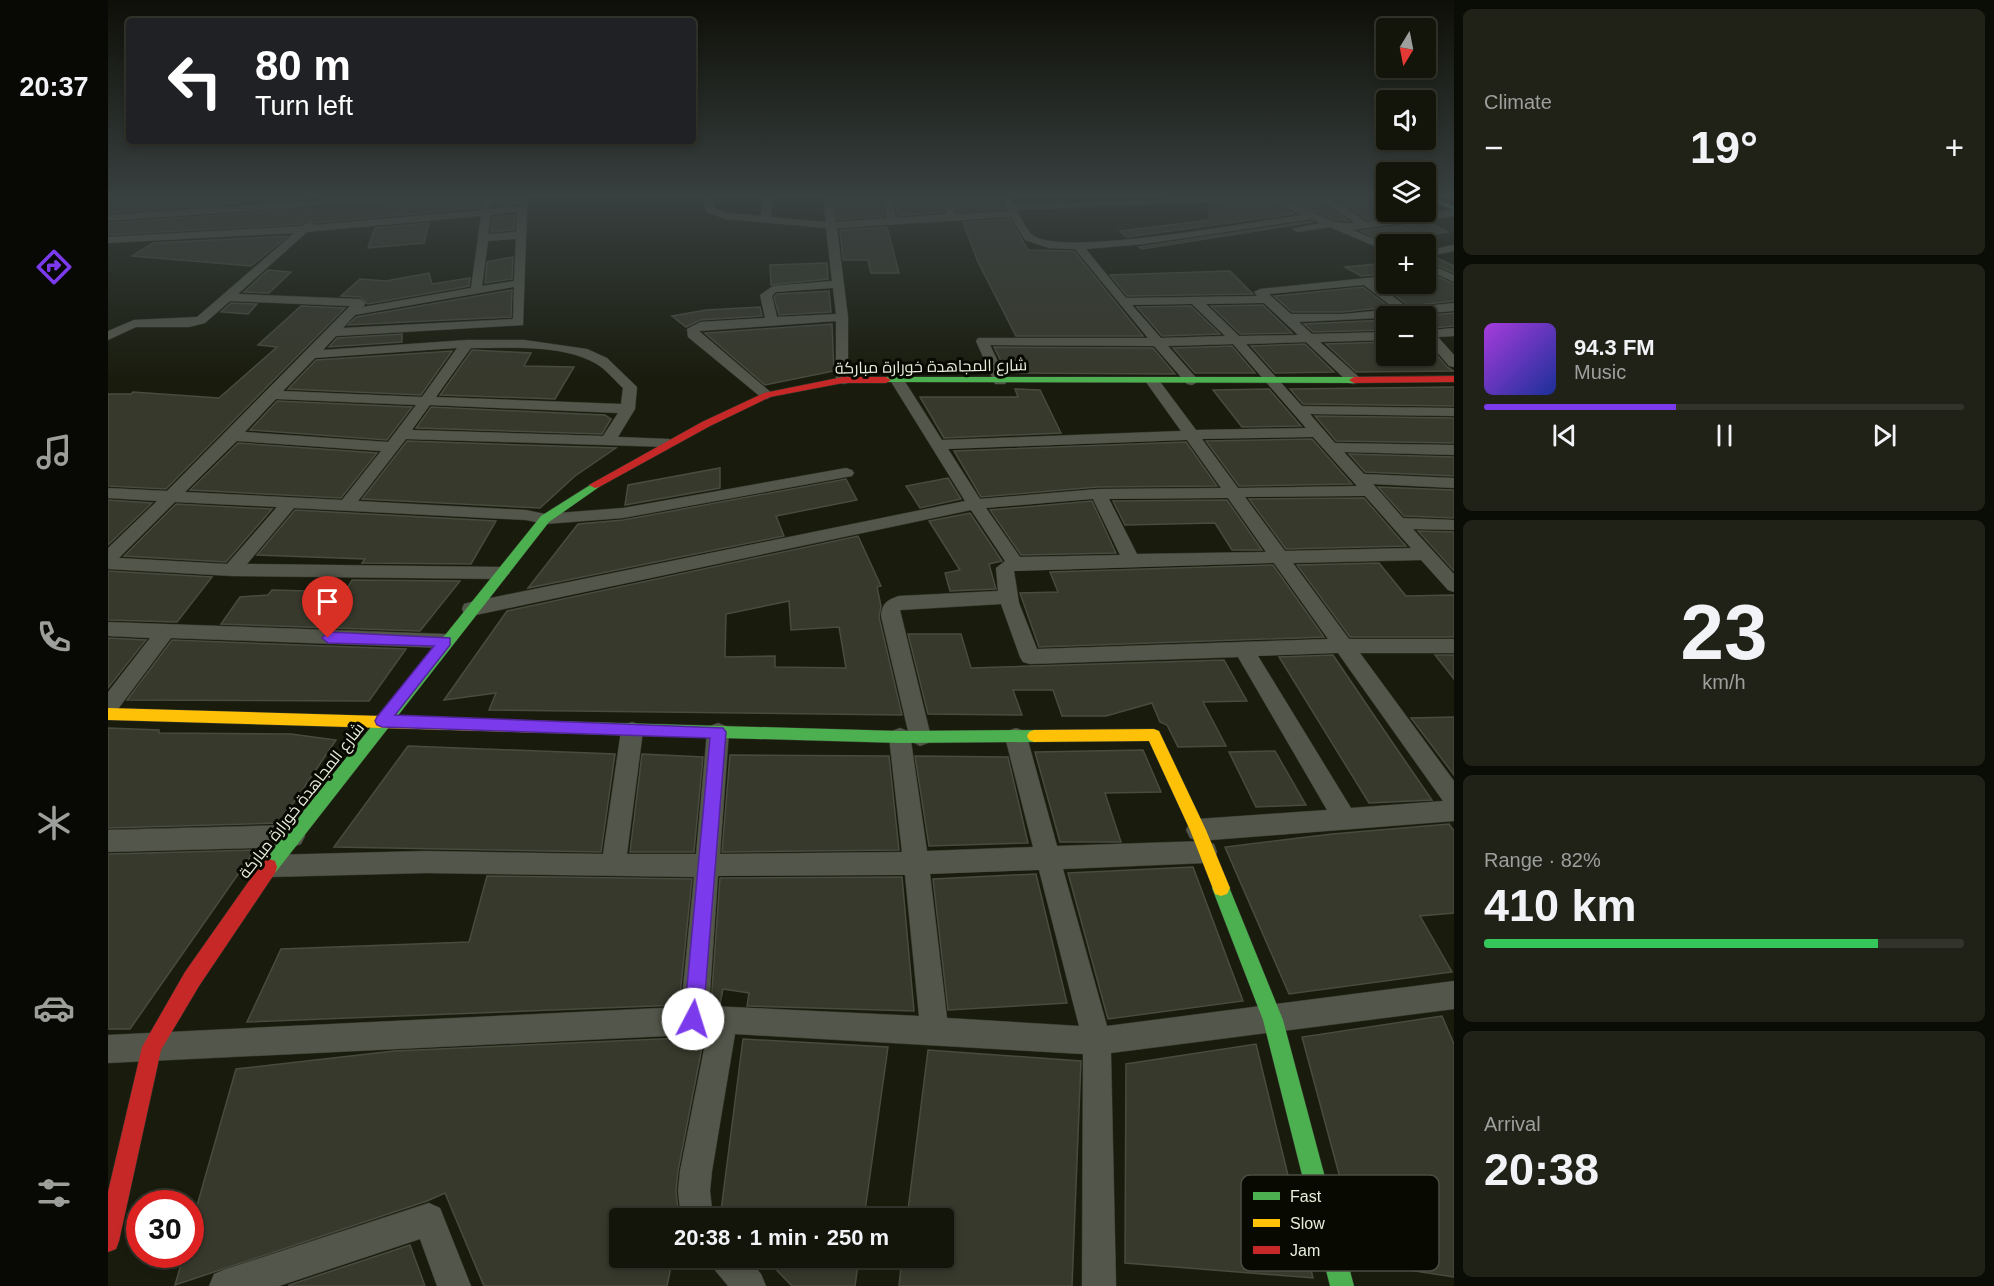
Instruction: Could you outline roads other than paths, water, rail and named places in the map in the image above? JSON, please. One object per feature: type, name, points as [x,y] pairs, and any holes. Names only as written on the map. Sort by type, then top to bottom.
[{"type":"street","points":[[108,336],[133,322],[196,322],[229,297],[273,258]]},
{"type":"street","points":[[476,291],[480,258]]},
{"type":"street","points":[[333,332],[519,322],[522,258]]},
{"type":"street","points":[[835,258],[842,317],[843,381]]},
{"type":"street","points":[[1088,258],[1192,381]]},
{"type":"street","points":[[1436,270],[1451,276]]},
{"type":"street","points":[[1354,380],[1312,338],[1260,292],[1376,280]]},
{"type":"street","points":[[1366,281],[1399,306]]},
{"type":"street","points":[[348,313],[520,283]]},
{"type":"street","points":[[772,321],[766,295],[773,289],[838,284]]},
{"type":"street","points":[[108,558],[233,436],[314,354],[348,313],[360,303],[229,297]]},
{"type":"street","points":[[1123,302],[1267,299]]},
{"type":"street","points":[[1196,301],[1236,340],[1454,586]]},
{"type":"street","points":[[1436,310],[1454,307]]},
{"type":"street","points":[[1289,318],[1376,316]]},
{"type":"street","points":[[767,396],[692,334],[693,329],[700,326],[842,317]]},
{"type":"street","points":[[1436,333],[1454,332]]},
{"type":"street","points":[[1000,381],[982,341],[1160,342],[1376,336]]},
{"type":"street","points":[[314,354],[467,344],[524,344],[582,352],[602,360],[630,387],[627,409],[608,440]]},
{"type":"street","points":[[345,507],[398,441],[467,344]]},
{"type":"street","points":[[1436,344],[1454,363]]},
{"type":"street","name":"شارع المجاهدة خورارة مباركة","points":[[108,1241],[152,1047],[192,979],[293,836],[445,641],[545,519],[611,474],[767,396],[843,381],[1153,382],[1454,379]]},
{"type":"street","points":[[897,380],[1015,563]]},
{"type":"street","points":[[1153,382],[1454,800]]},
{"type":"street","points":[[273,395],[627,409]]},
{"type":"street","points":[[1297,410],[1454,411]]},
{"type":"street","points":[[938,445],[1317,432]]},
{"type":"street","points":[[233,436],[398,441],[608,440],[669,443]]},
{"type":"street","points":[[1330,447],[1454,450]]},
{"type":"street","points":[[108,493],[526,515],[545,519],[623,513],[846,473]]},
{"type":"street","points":[[471,609],[975,504],[1098,494],[1234,492],[1454,483]]},
{"type":"street","points":[[1098,494],[1132,561]]},
{"type":"street","points":[[232,570],[289,503]]},
{"type":"street","points":[[1397,523],[1454,525]]},
{"type":"street","points":[[1425,554],[1015,563],[1005,568],[1007,597],[1030,657],[1342,646],[1454,646]]},
{"type":"street","points":[[108,563],[232,570],[501,573]]},
{"type":"street","points":[[934,1030],[916,863],[910,737],[890,616],[891,607],[898,603],[1007,597]]},
{"type":"street","points":[[108,629],[445,641]]},
{"type":"street","points":[[108,707],[165,632]]},
{"type":"street","points":[[1245,651],[1344,818]]},
{"type":"street","points":[[108,714],[382,721],[632,731],[910,737],[1154,735],[1202,841],[1273,1020],[1313,1175]]},
{"type":"street","points":[[613,866],[632,731]]},
{"type":"street","points":[[693,1019],[718,732]]},
{"type":"street","points":[[1016,737],[1097,1041],[1099,1286]]},
{"type":"street","points":[[270,866],[426,862],[705,866],[916,863],[1050,858],[1202,841],[1344,818],[1454,811]]},
{"type":"street","points":[[108,841],[293,836]]},
{"type":"street","points":[[108,1049],[693,1019],[934,1030],[1097,1041],[1454,996]]},
{"type":"street","points":[[695,1208],[696,1171],[724,1019]]},
{"type":"street","points":[[226,1286],[372,1240],[429,1219],[454,1286]]},
{"type":"street","points":[[1338,1271],[1342,1286]]}]
